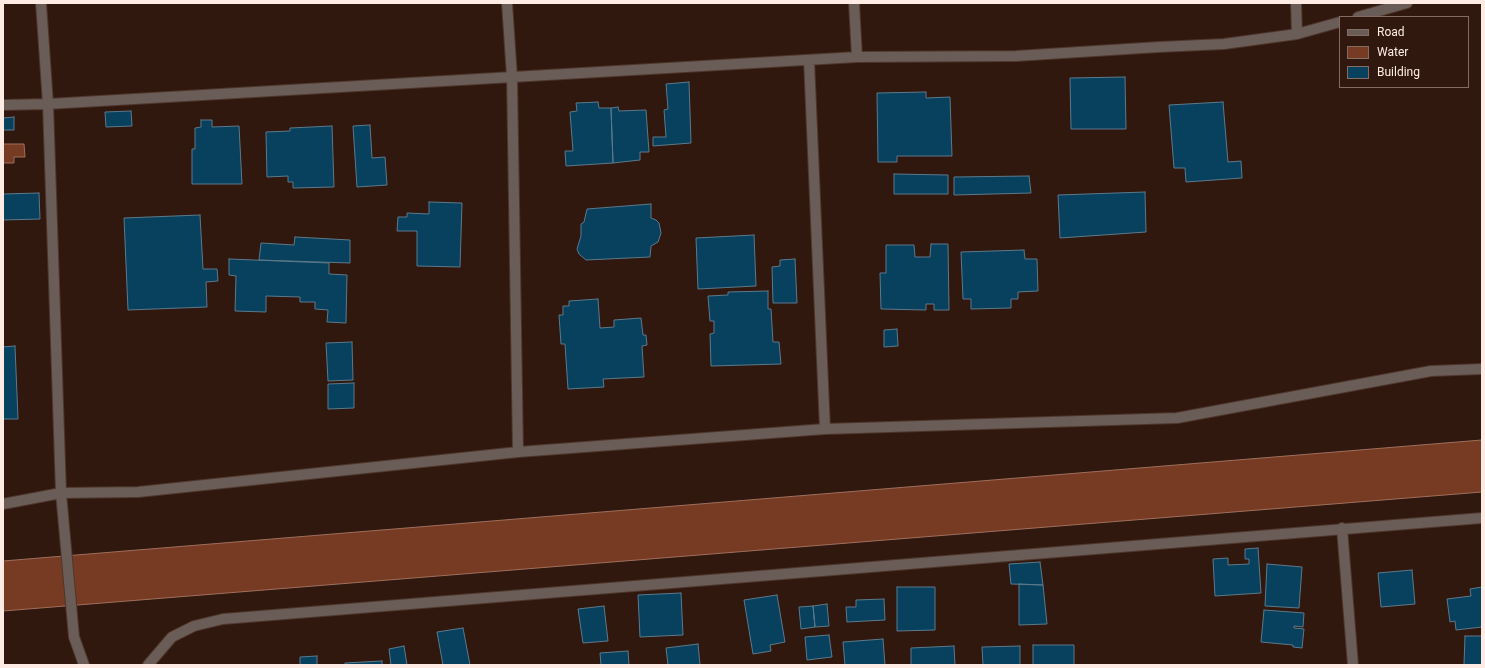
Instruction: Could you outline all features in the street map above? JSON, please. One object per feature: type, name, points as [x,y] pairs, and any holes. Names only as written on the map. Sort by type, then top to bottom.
[{"type":"street","points":[[41,3],[48,104],[61,493],[74,637],[84,665]]},
{"type":"street","points":[[508,3],[512,77],[518,452]]},
{"type":"street","points":[[854,3],[857,57]]},
{"type":"street","points":[[1296,3],[1297,34]]},
{"type":"street","points":[[1362,16],[1407,3]]},
{"type":"street","points":[[3,105],[48,104],[857,57],[1016,56],[1159,46],[1224,44],[1297,34],[1339,22]]},
{"type":"street","points":[[809,60],[825,429]]},
{"type":"street","points":[[3,504],[61,493],[138,492],[518,452],[825,429],[1177,418],[1431,371],[1482,370]]},
{"type":"street","points":[[148,665],[172,637],[194,626],[223,619],[1342,528],[1482,518]]},
{"type":"street","points":[[1342,528],[1353,665]]},
{"type":"water","points":[[3,144],[24,144],[25,157],[14,157],[14,163],[3,163]]},
{"type":"water","points":[[1482,440],[1482,492],[3,611],[3,561]]},
{"type":"building","points":[[1125,77],[1126,129],[1071,129],[1070,78]]},
{"type":"building","points":[[689,82],[691,143],[653,146],[653,137],[666,137],[664,110],[668,109],[666,84]]},
{"type":"building","points":[[926,92],[926,98],[950,97],[952,156],[897,156],[897,162],[878,162],[877,93]]},
{"type":"building","points":[[598,102],[599,108],[611,108],[613,163],[566,166],[565,151],[573,151],[570,112],[577,111],[576,103]]},
{"type":"building","points":[[1223,102],[1228,162],[1241,161],[1242,178],[1186,182],[1185,168],[1174,168],[1169,105]]},
{"type":"building","points":[[618,107],[619,111],[646,110],[649,152],[640,152],[640,160],[613,163],[611,108]]},
{"type":"building","points":[[131,111],[132,126],[106,127],[105,112]]},
{"type":"building","points":[[14,117],[14,130],[3,130],[3,118]]},
{"type":"building","points":[[201,120],[212,120],[212,127],[239,126],[242,184],[192,184],[192,149],[195,149],[195,128],[201,127]]},
{"type":"building","points":[[370,125],[372,158],[385,157],[387,185],[357,187],[353,126]]},
{"type":"building","points":[[332,126],[334,187],[293,188],[293,182],[288,182],[288,176],[267,177],[266,132],[290,131],[290,128]]},
{"type":"building","points":[[894,174],[948,175],[948,194],[894,194]]},
{"type":"building","points":[[1029,176],[1031,193],[954,195],[954,177]]},
{"type":"building","points":[[1145,192],[1146,232],[1060,238],[1058,195]]},
{"type":"building","points":[[39,193],[40,219],[3,220],[3,194]]},
{"type":"building","points":[[429,202],[462,203],[460,267],[417,266],[417,231],[397,231],[398,217],[407,217],[407,213],[429,214]]},
{"type":"building","points":[[651,204],[651,218],[659,223],[661,233],[658,242],[651,246],[650,257],[586,260],[579,254],[577,249],[581,236],[581,224],[584,222],[587,209]]},
{"type":"building","points":[[200,215],[203,269],[217,269],[218,281],[206,282],[207,307],[128,310],[124,218]]},
{"type":"building","points":[[754,235],[756,286],[698,289],[696,238]]},
{"type":"building","points":[[295,237],[350,240],[350,263],[259,260],[261,243],[294,245]]},
{"type":"building","points":[[931,244],[948,244],[949,310],[934,310],[934,304],[926,304],[926,310],[881,309],[880,273],[886,273],[886,245],[914,245],[915,257],[930,257]]},
{"type":"building","points":[[1024,250],[1025,259],[1037,259],[1038,291],[1018,292],[1018,299],[1011,299],[1011,308],[971,309],[971,299],[963,299],[961,252]]},
{"type":"building","points":[[229,259],[329,263],[329,274],[347,275],[346,323],[327,322],[328,310],[315,309],[315,302],[300,302],[300,297],[266,296],[266,312],[235,311],[236,276],[229,275]]},
{"type":"building","points":[[795,259],[797,303],[773,303],[772,267],[780,266],[780,260]]},
{"type":"building","points":[[768,291],[768,309],[771,309],[773,342],[779,342],[781,364],[711,366],[710,334],[714,333],[714,321],[710,321],[708,296],[728,295],[728,292]]},
{"type":"building","points":[[598,299],[600,328],[614,327],[614,320],[641,318],[643,335],[646,335],[647,345],[642,346],[644,377],[603,379],[604,387],[568,389],[565,344],[561,344],[559,315],[563,315],[563,306],[569,306],[569,301]]},
{"type":"building","points":[[897,329],[898,346],[884,347],[884,330]]},
{"type":"building","points":[[352,342],[353,380],[328,381],[326,343]]},
{"type":"building","points":[[15,346],[18,419],[3,419],[3,347]]},
{"type":"building","points":[[354,383],[354,408],[328,409],[328,384]]},
{"type":"building","points":[[1258,548],[1261,593],[1215,596],[1213,559],[1228,558],[1228,565],[1249,564],[1249,559],[1245,559],[1245,549]]},
{"type":"building","points":[[1040,562],[1043,585],[1011,584],[1009,564]]},
{"type":"building","points":[[1267,564],[1302,567],[1299,608],[1265,606]]},
{"type":"building","points":[[1412,570],[1415,604],[1381,607],[1378,573]]},
{"type":"building","points":[[1019,584],[1043,585],[1047,624],[1019,625]]},
{"type":"building","points":[[897,587],[935,587],[935,630],[897,631]]},
{"type":"building","points":[[1482,587],[1482,627],[1456,630],[1455,621],[1450,622],[1447,599],[1471,596],[1470,589]]},
{"type":"building","points":[[681,593],[683,635],[640,637],[638,595]]},
{"type":"building","points":[[777,595],[785,642],[770,645],[771,651],[753,654],[744,600]]},
{"type":"building","points":[[884,599],[885,620],[847,622],[846,607],[856,607],[856,600]]},
{"type":"building","points":[[827,604],[829,626],[815,627],[813,606]]},
{"type":"building","points":[[604,606],[608,641],[583,643],[578,609]]},
{"type":"building","points":[[813,606],[815,627],[801,629],[799,607]]},
{"type":"building","points":[[1264,610],[1304,613],[1303,627],[1294,626],[1294,628],[1304,629],[1302,648],[1293,647],[1293,645],[1261,642]]},
{"type":"building","points":[[463,628],[470,665],[443,665],[437,632]]},
{"type":"building","points":[[829,635],[832,657],[807,660],[805,637]]},
{"type":"building","points":[[1465,636],[1482,636],[1482,665],[1464,665]]},
{"type":"building","points":[[883,639],[885,665],[845,665],[843,642]]},
{"type":"building","points":[[698,644],[700,665],[668,665],[666,648]]},
{"type":"building","points":[[1033,645],[1074,645],[1074,665],[1033,665]]},
{"type":"building","points":[[404,646],[407,665],[391,665],[389,649]]},
{"type":"building","points":[[954,646],[955,665],[911,665],[911,648]]},
{"type":"building","points":[[1020,646],[1020,665],[983,665],[982,647]]},
{"type":"building","points":[[628,651],[629,665],[601,665],[600,653]]},
{"type":"building","points":[[317,656],[317,665],[300,665],[300,657]]},
{"type":"building","points":[[382,661],[382,665],[345,665],[345,663]]}]
